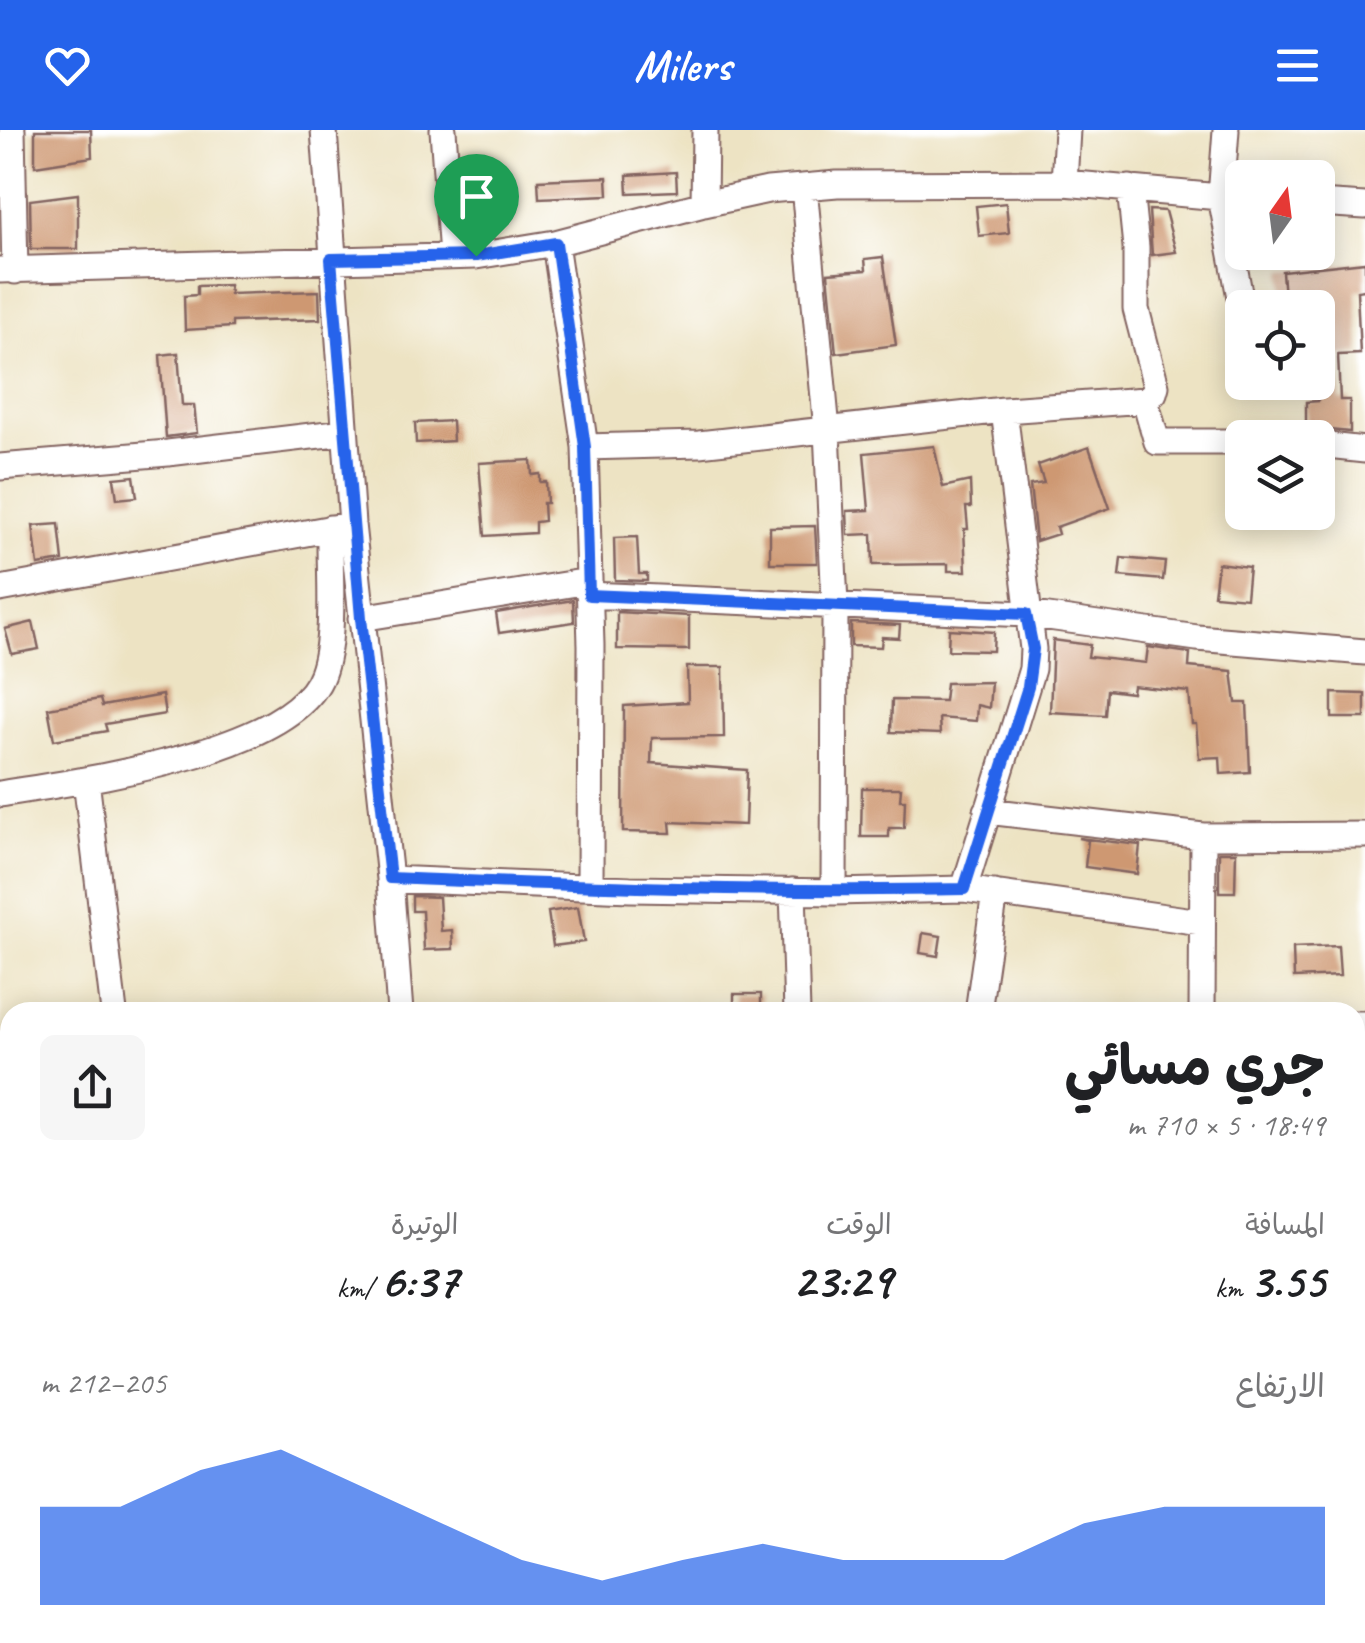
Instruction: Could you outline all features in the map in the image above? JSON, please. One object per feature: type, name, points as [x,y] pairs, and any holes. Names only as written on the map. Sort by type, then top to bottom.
[{"type":"street","points":[[12,130],[8,270],[506,252],[768,190],[804,187],[890,182],[1064,183],[1225,197]]},
{"type":"street","points":[[0,794],[86,780],[225,747],[298,708],[313,694],[328,654],[341,526],[345,432],[324,130]]},
{"type":"street","points":[[443,130],[452,256]]},
{"type":"street","points":[[704,204],[705,130]]},
{"type":"street","points":[[1064,183],[1067,130]]},
{"type":"street","points":[[1226,130],[1229,160]]},
{"type":"street","points":[[804,187],[827,430],[834,605],[834,892]]},
{"type":"street","points":[[585,447],[700,444],[1004,410],[1145,400],[1156,386],[1136,308],[1136,247],[1130,188]]},
{"type":"street","points":[[1335,204],[1365,206]]},
{"type":"street","points":[[556,243],[585,447],[590,886]]},
{"type":"street","points":[[1145,400],[1157,442],[1225,442]]},
{"type":"street","points":[[964,889],[1028,687],[1033,649],[1004,410]]},
{"type":"street","points":[[0,467],[168,453],[345,432]]},
{"type":"street","points":[[1335,447],[1365,450]]},
{"type":"street","points":[[0,589],[341,526]]},
{"type":"street","points":[[341,526],[361,618],[390,878],[399,1002]]},
{"type":"street","points":[[361,618],[589,588],[1026,614],[1250,644],[1365,652]]},
{"type":"street","points":[[86,780],[113,1002]]},
{"type":"street","points":[[987,811],[1202,836],[1365,835]]},
{"type":"street","points":[[1202,836],[1202,1002]]},
{"type":"street","points":[[390,878],[834,892],[964,889],[1201,922]]},
{"type":"street","points":[[792,891],[797,1002]]},
{"type":"street","points":[[980,1002],[996,893]]},
{"type":"building","points":[[35,130],[91,130],[92,157],[35,166]]},
{"type":"building","points":[[676,172],[677,191],[628,193],[627,175]]},
{"type":"building","points":[[607,177],[608,195],[539,198],[538,180]]},
{"type":"building","points":[[78,194],[78,249],[31,249],[30,200]]},
{"type":"building","points":[[1006,203],[1009,233],[979,236],[976,206]]},
{"type":"building","points":[[1149,210],[1165,211],[1176,252],[1152,255]]},
{"type":"building","points":[[883,257],[896,345],[836,353],[828,273],[866,270],[865,259]]},
{"type":"building","points":[[1365,262],[1365,290],[1357,291],[1360,354],[1338,355],[1340,400],[1350,400],[1350,432],[1335,431],[1335,420],[1306,420],[1306,402],[1335,400],[1335,290],[1283,290],[1282,271],[1335,270],[1335,265]]},
{"type":"building","points":[[229,285],[230,294],[319,291],[320,319],[232,322],[232,327],[185,330],[184,296],[197,295],[197,286]]},
{"type":"building","points":[[178,353],[182,405],[194,405],[197,433],[166,437],[160,355]]},
{"type":"building","points":[[452,421],[453,441],[416,443],[415,423]]},
{"type":"building","points":[[934,446],[943,487],[970,481],[971,507],[966,507],[968,529],[964,529],[966,571],[948,571],[948,564],[873,565],[872,534],[848,535],[847,511],[869,510],[864,453]]},
{"type":"building","points":[[1089,447],[1110,508],[1056,527],[1058,534],[1036,541],[1030,485],[1044,483],[1038,465]]},
{"type":"building","points":[[531,460],[532,475],[540,474],[540,482],[546,482],[544,521],[535,522],[535,533],[485,536],[479,463]]},
{"type":"building","points":[[134,476],[137,497],[117,499],[114,478]]},
{"type":"building","points":[[59,524],[63,561],[38,565],[33,526]]},
{"type":"building","points":[[815,526],[817,563],[770,563],[770,527]]},
{"type":"building","points":[[637,537],[639,574],[647,574],[647,581],[615,580],[614,538]]},
{"type":"building","points":[[1121,558],[1165,562],[1163,580],[1119,576]]},
{"type":"building","points":[[1218,563],[1249,567],[1246,598],[1214,595]]},
{"type":"building","points":[[573,600],[574,622],[499,633],[496,613]]},
{"type":"building","points":[[617,612],[689,616],[689,650],[617,649]]},
{"type":"building","points":[[33,622],[39,649],[12,654],[5,629]]},
{"type":"building","points":[[851,623],[900,625],[899,638],[882,637],[881,647],[851,646]]},
{"type":"building","points":[[949,629],[994,632],[993,651],[948,650]]},
{"type":"building","points":[[1053,640],[1090,645],[1088,657],[1146,663],[1148,647],[1190,653],[1189,667],[1232,671],[1236,703],[1247,703],[1250,772],[1221,774],[1220,757],[1199,758],[1189,692],[1133,686],[1132,693],[1107,690],[1105,715],[1050,712]]},
{"type":"building","points":[[687,667],[723,667],[724,737],[652,738],[651,763],[747,770],[745,825],[670,822],[671,833],[623,832],[624,706],[688,702]]},
{"type":"building","points":[[991,682],[989,708],[977,705],[976,721],[939,718],[940,734],[891,732],[892,700],[944,701],[946,683]]},
{"type":"building","points":[[1332,693],[1365,694],[1365,718],[1332,718]]},
{"type":"building","points":[[162,695],[165,714],[105,724],[107,731],[54,740],[48,708],[100,699],[102,706]]},
{"type":"building","points":[[862,788],[901,788],[900,800],[905,800],[904,828],[889,828],[889,837],[861,837]]},
{"type":"building","points":[[1078,838],[1140,845],[1137,874],[1085,867],[1088,840]]},
{"type":"building","points":[[1219,852],[1236,852],[1235,892],[1219,892]]},
{"type":"building","points":[[412,896],[439,897],[441,931],[452,930],[453,949],[424,950],[422,911],[412,911]]},
{"type":"building","points":[[578,907],[584,942],[553,946],[548,912]]},
{"type":"building","points":[[923,933],[941,936],[938,956],[920,953]]},
{"type":"building","points":[[1338,946],[1340,976],[1294,978],[1293,948]]},
{"type":"building","points":[[734,994],[761,994],[761,1002],[734,1002]]},
{"type":"route","points":[[556,243],[585,447],[589,595],[1026,614],[1033,649],[1028,687],[964,889],[630,889],[390,878],[361,618],[331,259],[476,256],[556,243]]}]
